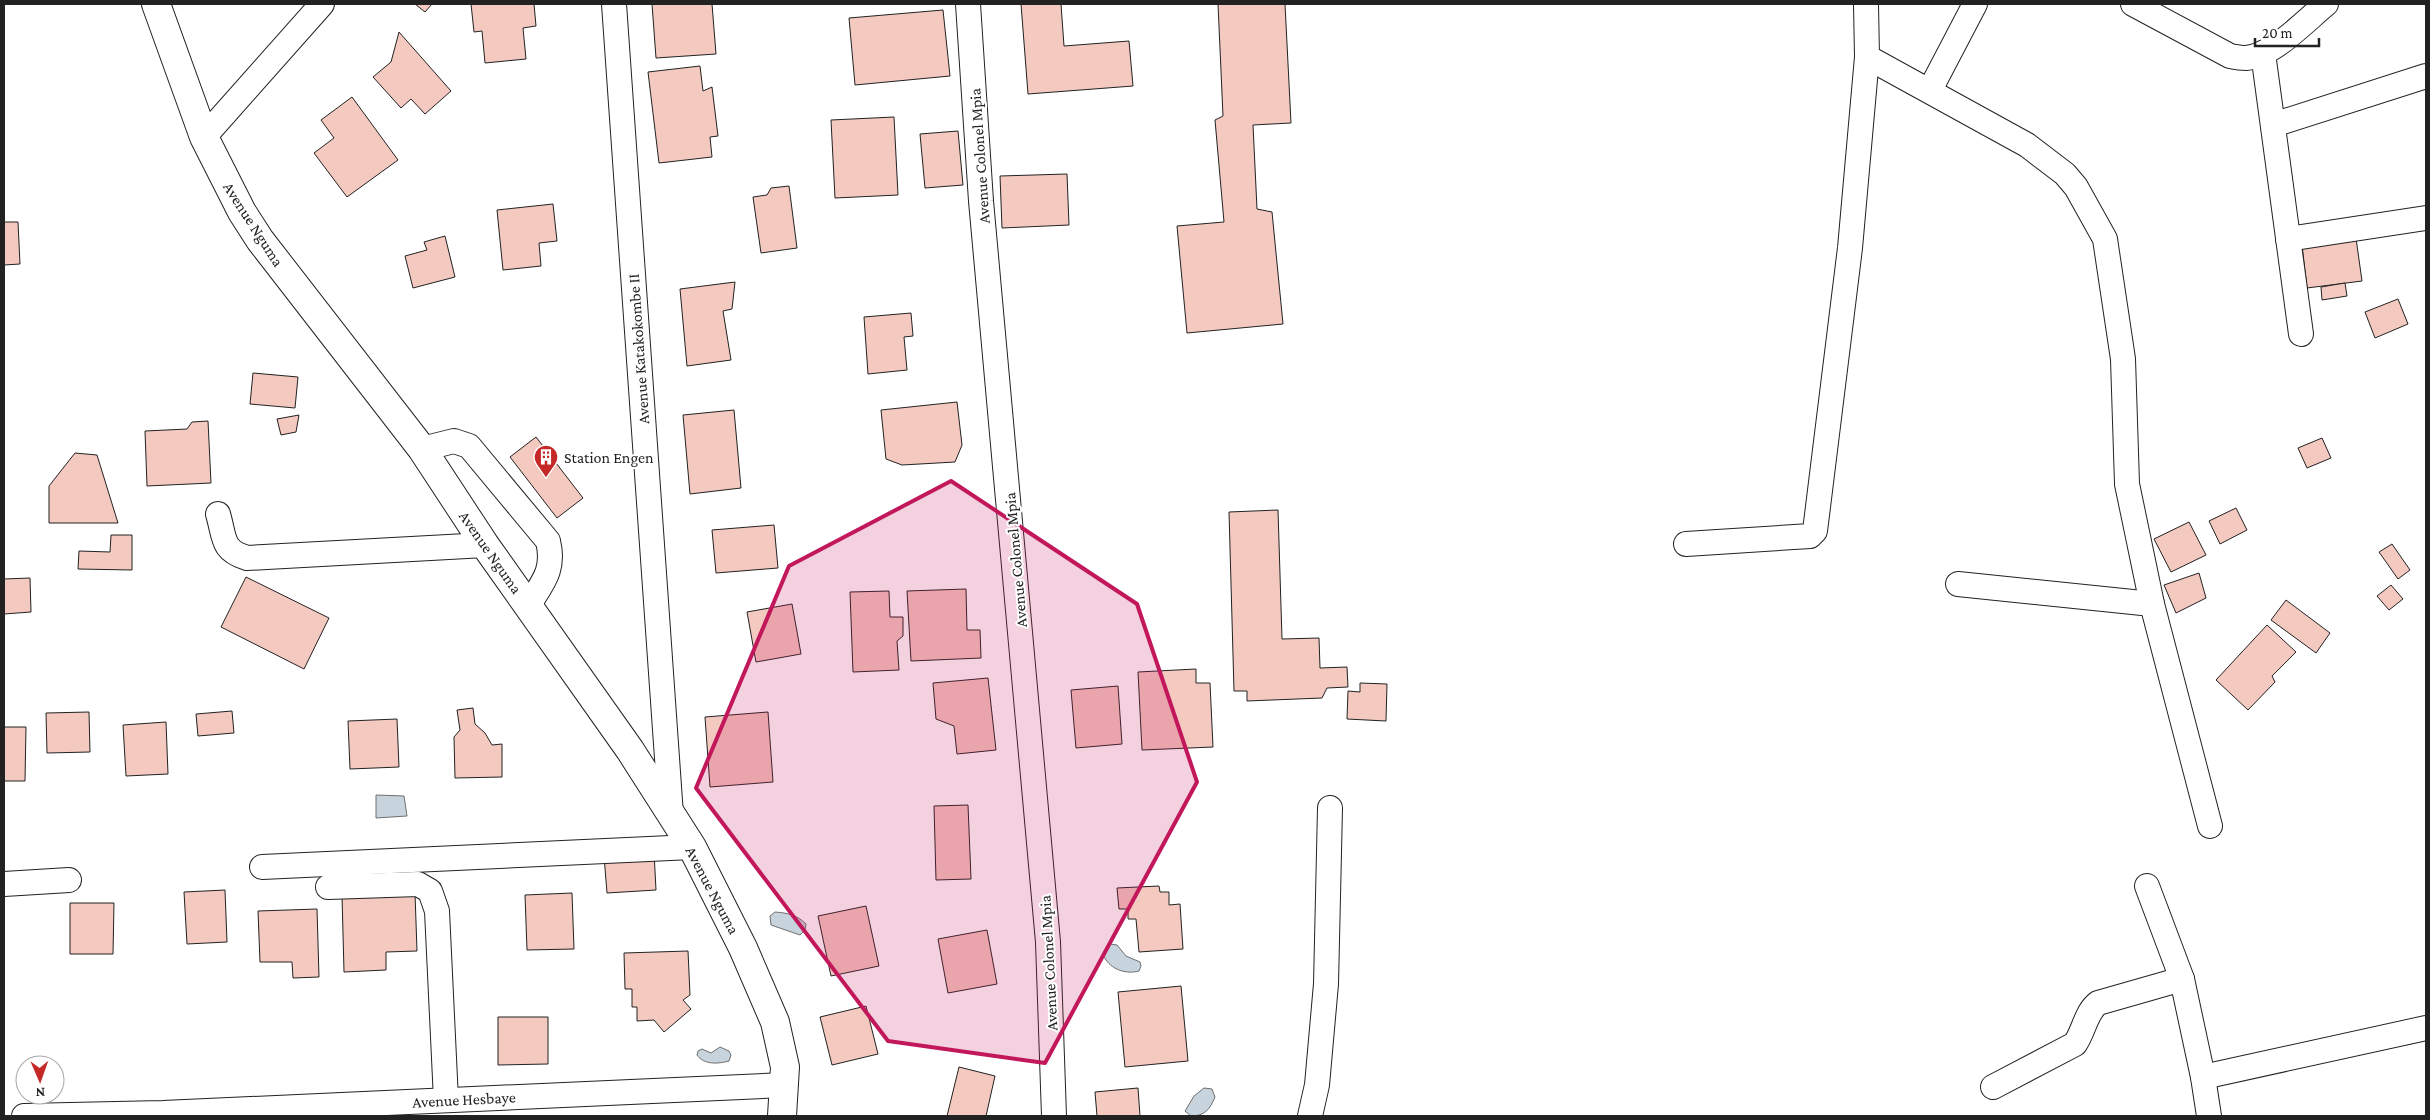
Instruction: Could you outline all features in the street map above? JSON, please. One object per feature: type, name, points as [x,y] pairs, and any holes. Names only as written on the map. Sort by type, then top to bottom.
[{"type":"main road","name":"Avenue Nguma","points":[[156,4],[204,137],[238,205],[260,240],[422,449],[598,708],[630,750],[692,847],[743,948],[775,1022],[782,1048],[785,1085],[782,1116]]},
{"type":"street","points":[[204,137],[322,4]]},
{"type":"street","name":"Avenue Katakokombe II","points":[[614,4],[671,815]]},
{"type":"street","name":"Avenue Colonel Mpia","points":[[968,4],[981,201],[1048,942],[1054,1116]]},
{"type":"street","points":[[1686,544],[1810,536],[1815,531],[1850,248],[1867,57],[1866,4]]},
{"type":"street","points":[[1930,90],[1975,4]]},
{"type":"street","points":[[2133,4],[2230,56],[2246,58],[2263,53],[2326,4]]},
{"type":"street","points":[[2263,53],[2301,334]]},
{"type":"street","points":[[1867,57],[2027,145],[2065,174],[2076,186],[2105,239],[2123,360],[2127,484],[2152,604],[2210,826]]},
{"type":"street","points":[[2273,125],[2426,76]]},
{"type":"street","points":[[2288,239],[2426,218]]},
{"type":"street","points":[[422,449],[454,442],[469,446],[548,541],[551,554],[551,568],[528,606]]},
{"type":"street","points":[[218,514],[227,547],[233,554],[247,558],[485,544]]},
{"type":"street","points":[[1958,584],[2152,604]]},
{"type":"street","points":[[1310,1116],[1317,1084],[1326,984],[1330,808]]},
{"type":"street","points":[[262,867],[692,847]]},
{"type":"street","points":[[4,884],[69,880]]},
{"type":"street","points":[[328,887],[418,884],[430,891],[437,911],[446,1100]]},
{"type":"street","points":[[2147,886],[2182,979],[2203,1077],[2209,1116]]},
{"type":"street","points":[[1993,1088],[2075,1044],[2081,1035],[2092,1007],[2098,1003],[2182,979]]},
{"type":"street","points":[[2203,1077],[2426,1028]]},
{"type":"street","name":"Avenue Hesbaye","points":[[24,1116],[163,1113],[785,1085]]},
{"type":"highlighted area","points":[[951,481],[1137,604],[1197,782],[1045,1063],[888,1041],[696,788],[789,566]]},
{"type":"shaded area","points":[[376,795],[404,796],[407,816],[376,818]]},
{"type":"shaded area","points":[[775,912],[799,918],[806,924],[805,930],[800,935],[771,925],[770,916]]},
{"type":"shaded area","points":[[1110,944],[1117,945],[1126,956],[1140,962],[1139,971],[1128,972],[1113,967],[1103,954]]},
{"type":"shaded area","points":[[720,1047],[729,1051],[731,1055],[729,1061],[712,1063],[703,1061],[697,1055],[698,1051],[702,1049],[711,1053]]},
{"type":"shaded area","points":[[1204,1088],[1212,1089],[1215,1097],[1209,1108],[1203,1113],[1191,1116],[1185,1111],[1194,1096]]},
{"type":"building","points":[[415,4],[432,4],[425,12]]},
{"type":"building","points":[[471,4],[534,4],[536,26],[523,28],[526,59],[485,63],[482,31],[474,32]]},
{"type":"building","points":[[652,4],[712,4],[716,54],[656,58]]},
{"type":"building","points":[[1021,4],[1061,4],[1064,46],[1129,41],[1133,86],[1028,94]]},
{"type":"building","points":[[1218,4],[1285,4],[1291,123],[1253,125],[1257,209],[1272,212],[1283,324],[1187,333],[1177,226],[1224,222],[1215,120],[1223,116]]},
{"type":"building","points":[[943,10],[950,76],[855,85],[849,18]]},
{"type":"building","points":[[399,32],[451,91],[425,114],[411,99],[401,108],[373,77],[391,62]]},
{"type":"building","points":[[700,66],[703,91],[712,87],[718,136],[710,137],[712,157],[659,163],[648,72]]},
{"type":"building","points":[[352,97],[398,160],[347,197],[314,153],[334,138],[321,120]]},
{"type":"building","points":[[894,117],[898,195],[835,198],[831,120]]},
{"type":"building","points":[[958,131],[963,185],[925,188],[920,134]]},
{"type":"building","points":[[1067,174],[1069,225],[1002,228],[1000,176]]},
{"type":"building","points":[[789,186],[797,248],[761,253],[753,197],[767,195],[771,188]]},
{"type":"building","points":[[553,204],[557,241],[539,243],[541,266],[503,270],[497,210]]},
{"type":"building","points":[[4,222],[18,222],[20,264],[4,265]]},
{"type":"building","points":[[445,236],[455,277],[413,288],[405,256],[427,250],[424,242]]},
{"type":"building","points":[[2356,238],[2362,281],[2307,288],[2302,245]]},
{"type":"building","points":[[735,282],[732,309],[723,311],[731,360],[687,366],[680,289]]},
{"type":"building","points":[[2345,283],[2347,296],[2322,300],[2321,287]]},
{"type":"building","points":[[2398,299],[2408,324],[2375,338],[2365,312]]},
{"type":"building","points":[[911,313],[913,336],[904,337],[907,370],[868,374],[864,317]]},
{"type":"building","points":[[253,373],[298,377],[295,408],[250,404]]},
{"type":"building","points":[[957,402],[962,445],[955,462],[902,465],[886,459],[881,410]]},
{"type":"building","points":[[734,410],[741,488],[690,494],[683,415]]},
{"type":"building","points":[[299,415],[296,432],[281,435],[277,419]]},
{"type":"building","points":[[208,421],[211,483],[147,486],[145,431],[187,429],[192,422]]},
{"type":"building","name":"Station Engen","points":[[536,437],[583,498],[557,518],[510,457]]},
{"type":"building","points":[[2322,438],[2331,458],[2307,468],[2298,448]]},
{"type":"building","points":[[75,453],[97,455],[118,523],[49,523],[49,486]]},
{"type":"building","points":[[2236,508],[2247,530],[2220,544],[2209,521]]},
{"type":"building","points":[[1278,510],[1282,639],[1319,638],[1320,668],[1347,667],[1348,687],[1327,688],[1322,698],[1247,701],[1247,691],[1234,691],[1229,512]]},
{"type":"building","points":[[2189,522],[2206,555],[2171,572],[2154,539]]},
{"type":"building","points":[[774,525],[778,568],[716,573],[712,530]]},
{"type":"building","points":[[111,535],[132,535],[132,570],[78,569],[79,551],[110,552]]},
{"type":"building","points":[[2392,544],[2410,570],[2398,579],[2379,552]]},
{"type":"building","points":[[2199,573],[2206,598],[2176,613],[2164,585]]},
{"type":"building","points":[[246,577],[329,618],[304,669],[221,627]]},
{"type":"building","points":[[30,578],[31,612],[4,614],[4,579]]},
{"type":"building","points":[[2391,585],[2403,599],[2389,610],[2377,596]]},
{"type":"building","points":[[966,589],[967,630],[980,630],[981,658],[911,661],[907,591]]},
{"type":"building","points":[[889,591],[890,617],[903,617],[903,636],[897,641],[899,670],[853,672],[850,592]]},
{"type":"building","points":[[2286,600],[2330,633],[2316,653],[2271,620]]},
{"type":"building","points":[[792,604],[801,654],[756,662],[747,612]]},
{"type":"building","points":[[2267,625],[2296,652],[2272,676],[2275,682],[2248,710],[2216,680]]},
{"type":"building","points":[[1196,669],[1196,683],[1210,683],[1213,747],[1142,750],[1138,672]]},
{"type":"building","points":[[988,678],[996,750],[957,754],[954,726],[936,719],[933,683]]},
{"type":"building","points":[[1360,683],[1387,684],[1386,721],[1347,719],[1348,691],[1360,692]]},
{"type":"building","points":[[1118,686],[1122,744],[1076,748],[1071,690]]},
{"type":"building","points":[[473,708],[475,724],[485,733],[492,745],[502,744],[502,777],[455,778],[454,737],[460,730],[457,710]]},
{"type":"building","points":[[232,711],[234,733],[198,736],[196,714]]},
{"type":"building","points":[[89,712],[90,752],[47,753],[46,713]]},
{"type":"building","points":[[768,712],[773,782],[710,787],[705,717]]},
{"type":"building","points":[[397,719],[399,767],[350,769],[348,721]]},
{"type":"building","points":[[166,722],[168,774],[126,776],[123,725]]},
{"type":"building","points":[[4,727],[26,727],[25,781],[4,781]]},
{"type":"building","points":[[968,805],[971,879],[936,880],[934,806]]},
{"type":"building","points":[[654,852],[656,890],[607,893],[604,856]]},
{"type":"building","points":[[1159,886],[1160,892],[1169,892],[1169,905],[1180,904],[1183,949],[1139,952],[1136,919],[1128,919],[1128,909],[1119,909],[1117,888]]},
{"type":"building","points":[[225,890],[227,942],[187,944],[184,892]]},
{"type":"building","points":[[415,893],[417,951],[386,952],[386,970],[344,972],[342,895]]},
{"type":"building","points":[[572,893],[574,949],[527,950],[525,895]]},
{"type":"building","points":[[70,903],[114,903],[113,954],[70,954]]},
{"type":"building","points":[[866,906],[879,966],[831,976],[818,916]]},
{"type":"building","points":[[317,909],[319,977],[293,978],[292,962],[260,962],[258,911]]},
{"type":"building","points":[[987,930],[997,984],[948,993],[938,939]]},
{"type":"building","points":[[688,951],[690,995],[683,1000],[691,1009],[664,1032],[654,1020],[637,1021],[637,1007],[632,1007],[632,989],[625,989],[624,953]]},
{"type":"building","points":[[1181,986],[1188,1061],[1125,1067],[1118,992]]},
{"type":"building","points":[[866,1006],[878,1054],[832,1065],[820,1017]]},
{"type":"building","points":[[498,1017],[548,1017],[548,1064],[498,1065]]},
{"type":"building","points":[[959,1067],[995,1076],[986,1116],[947,1116]]},
{"type":"building","points":[[1138,1088],[1140,1116],[1097,1116],[1095,1092]]},
{"type":"place","name":"Station Engen","points":[[546,478]]}]
